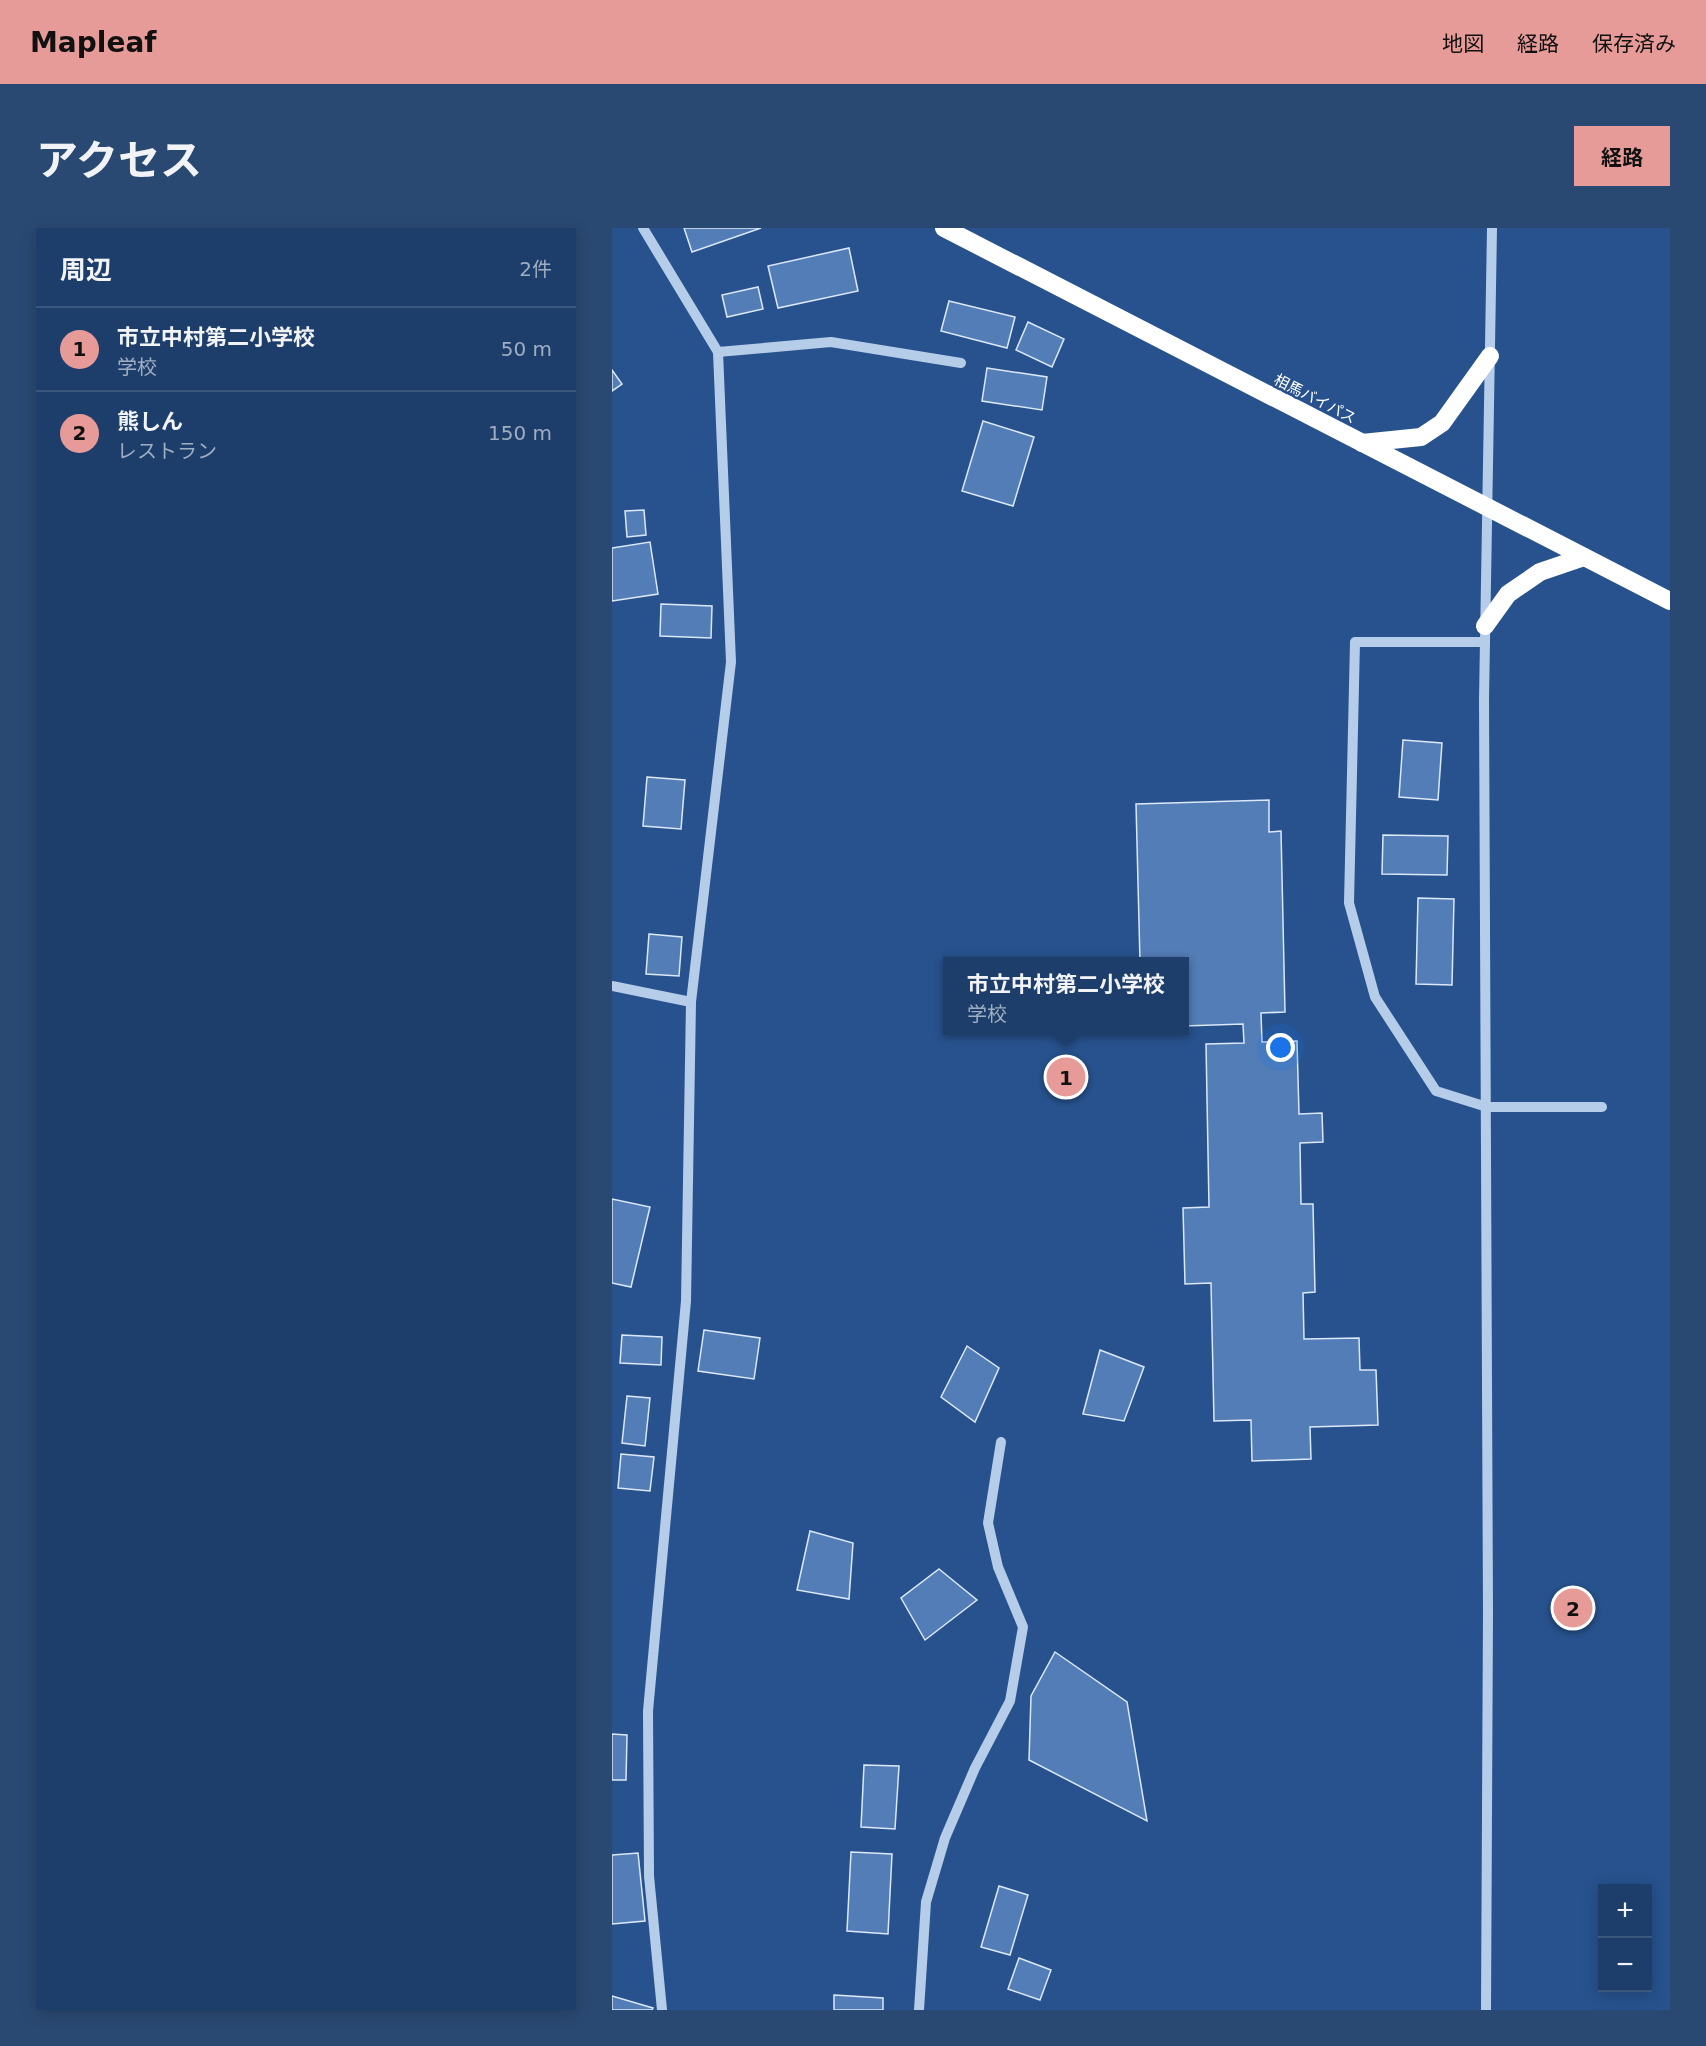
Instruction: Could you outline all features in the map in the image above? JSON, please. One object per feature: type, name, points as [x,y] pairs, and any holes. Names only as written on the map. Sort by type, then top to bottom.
[{"type":"highway","name":"相馬バイパス","points":[[944,228],[1670,601]]},
{"type":"highway","points":[[1362,443],[1421,437],[1442,423],[1490,356]]},
{"type":"highway","points":[[1485,634],[1508,594],[1532,578],[1584,557]]},
{"type":"street","points":[[643,228],[718,352],[731,662],[690,1002],[686,1301],[648,1711],[649,1876],[662,2010]]},
{"type":"street","points":[[1486,2010],[1485,634],[1492,228]]},
{"type":"street","points":[[718,352],[831,342],[961,363]]},
{"type":"street","points":[[1485,634],[1355,642],[1349,903],[1375,997],[1436,1091],[1487,1107],[1602,1107]]},
{"type":"street","points":[[612,986],[690,1002]]},
{"type":"street","points":[[919,2010],[926,1902],[945,1838],[975,1768],[1010,1701],[1023,1627],[998,1567],[988,1523],[1001,1442]]},
{"type":"building","points":[[684,228],[761,228],[692,252]]},
{"type":"building","points":[[849,248],[858,291],[778,308],[768,266]]},
{"type":"building","points":[[758,287],[763,309],[727,317],[722,295]]},
{"type":"building","points":[[949,301],[1015,317],[1007,348],[941,331]]},
{"type":"building","points":[[1028,322],[1064,339],[1052,367],[1016,350]]},
{"type":"building","points":[[987,368],[1047,377],[1042,410],[982,401]]},
{"type":"building","points":[[612,370],[622,384],[612,391]]},
{"type":"building","points":[[983,421],[1034,437],[1013,506],[962,491]]},
{"type":"building","points":[[644,510],[646,535],[627,537],[625,511]]},
{"type":"building","points":[[650,542],[658,594],[612,601],[612,548]]},
{"type":"building","points":[[661,604],[712,606],[711,638],[660,636]]},
{"type":"building","points":[[1403,740],[1442,743],[1438,800],[1399,797]]},
{"type":"building","points":[[647,777],[685,780],[681,829],[643,826]]},
{"type":"building","points":[[1269,800],[1269,832],[1281,831],[1285,1012],[1261,1013],[1262,1042],[1297,1041],[1299,1114],[1322,1113],[1323,1142],[1300,1143],[1301,1204],[1313,1204],[1315,1292],[1303,1293],[1304,1339],[1359,1338],[1360,1370],[1376,1370],[1378,1425],[1310,1427],[1311,1459],[1252,1461],[1251,1420],[1214,1421],[1211,1283],[1185,1284],[1183,1208],[1209,1207],[1206,1044],[1244,1043],[1243,1024],[1189,1026],[1189,957],[1140,957],[1136,804]]},
{"type":"building","points":[[1383,835],[1448,836],[1447,875],[1382,874]]},
{"type":"building","points":[[1418,898],[1454,899],[1452,985],[1416,984]]},
{"type":"building","points":[[649,934],[682,937],[679,976],[646,974]]},
{"type":"building","points":[[612,1199],[650,1207],[631,1287],[612,1283]]},
{"type":"building","points":[[704,1330],[760,1338],[754,1379],[698,1371]]},
{"type":"building","points":[[622,1335],[662,1337],[661,1365],[620,1363]]},
{"type":"building","points":[[967,1346],[999,1368],[975,1422],[941,1397]]},
{"type":"building","points":[[1100,1350],[1144,1367],[1124,1421],[1083,1414]]},
{"type":"building","points":[[627,1396],[650,1398],[645,1446],[622,1443]]},
{"type":"building","points":[[621,1454],[654,1457],[650,1491],[618,1488]]},
{"type":"building","points":[[810,1531],[853,1543],[849,1599],[797,1590]]},
{"type":"building","points":[[939,1569],[977,1600],[925,1640],[901,1598]]},
{"type":"building","points":[[1055,1652],[1127,1702],[1147,1821],[1029,1760],[1031,1696]]},
{"type":"building","points":[[612,1734],[627,1735],[626,1780],[612,1780]]},
{"type":"building","points":[[864,1765],[899,1766],[895,1829],[861,1827]]},
{"type":"building","points":[[851,1852],[892,1854],[888,1934],[847,1931]]},
{"type":"building","points":[[638,1853],[645,1921],[612,1924],[612,1855]]},
{"type":"building","points":[[999,1886],[1028,1895],[1010,1955],[981,1947]]},
{"type":"building","points":[[1019,1958],[1051,1970],[1040,2000],[1008,1989]]},
{"type":"building","points":[[834,1995],[883,1998],[883,2010],[834,2010]]},
{"type":"building","points":[[612,1996],[653,2008],[652,2010],[612,2010]]},
{"type":"place","name":"市立中村第二小学校","points":[[1066,1077]]},
{"type":"place","name":"熊しん","points":[[1573,1608]]}]
